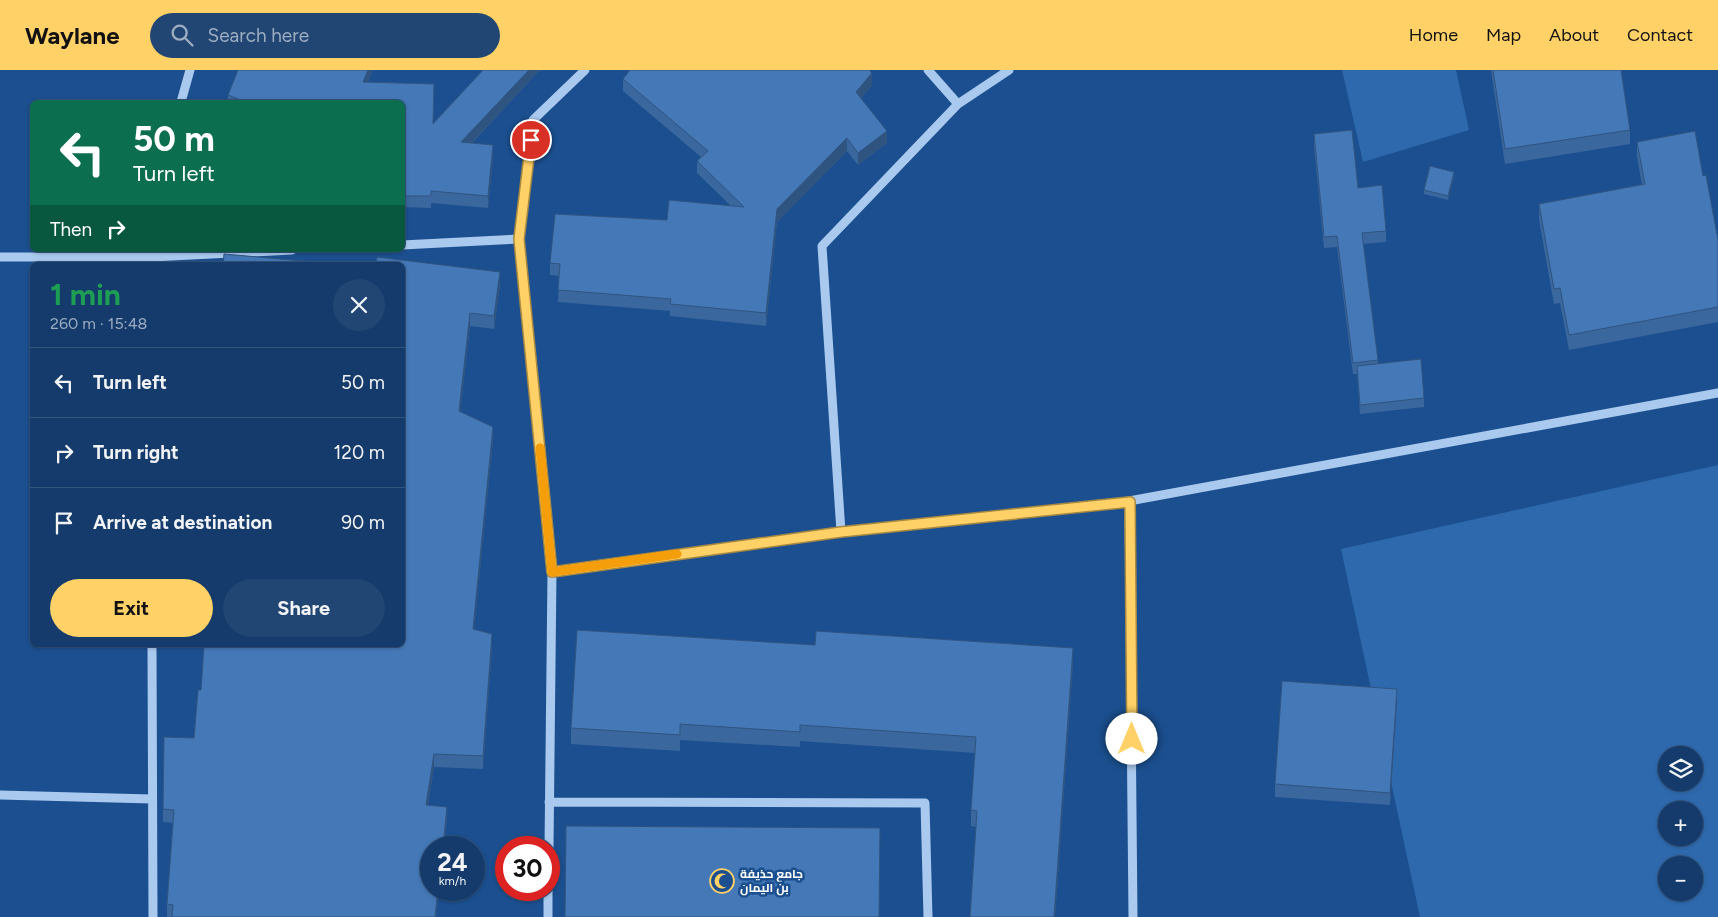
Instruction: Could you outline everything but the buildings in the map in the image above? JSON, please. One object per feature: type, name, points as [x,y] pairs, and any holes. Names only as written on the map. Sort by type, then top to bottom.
[{"type":"street","points":[[182,100],[190,70]]},
{"type":"street","points":[[548,836],[552,572],[519,239],[533,120],[585,70]]},
{"type":"street","points":[[928,70],[958,104]]},
{"type":"street","points":[[841,532],[822,246],[958,104],[1009,70]]},
{"type":"street","points":[[405,245],[519,239]]},
{"type":"street","points":[[0,257],[152,257],[252,252]]},
{"type":"street","points":[[552,572],[841,532],[1130,502],[1718,393]]},
{"type":"street","points":[[1130,502],[1133,917]]},
{"type":"street","points":[[152,647],[153,917]]},
{"type":"street","points":[[0,795],[152,799]]},
{"type":"street","points":[[549,802],[924,803],[928,917]]},
{"type":"street","points":[[548,901],[548,917]]},
{"type":"shaded area","points":[[1342,70],[1456,70],[1469,130],[1363,162]]},
{"type":"shaded area","points":[[1718,465],[1718,917],[1420,917],[1341,549]]},
{"type":"slow traffic","points":[[540,448],[552,572],[677,554]]},
{"type":"place","name":"جامع حذيفة بن اليمان","points":[[722,881]]},
{"type":"route","points":[[531,140],[519,239],[552,572],[841,532],[1130,502],[1132,739]]}]
